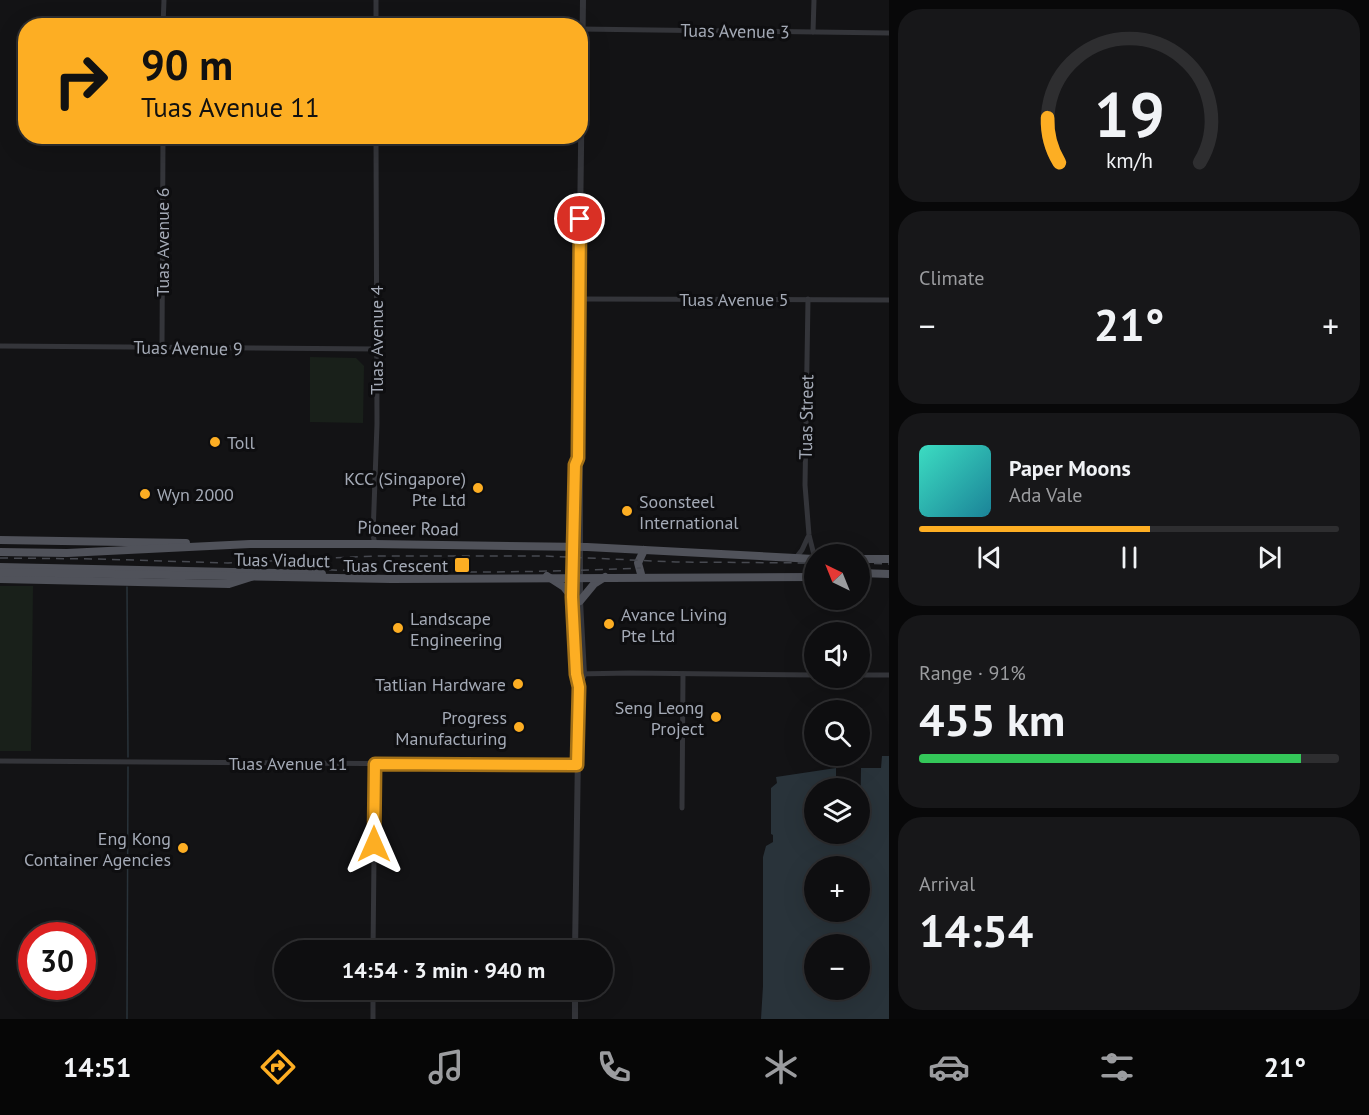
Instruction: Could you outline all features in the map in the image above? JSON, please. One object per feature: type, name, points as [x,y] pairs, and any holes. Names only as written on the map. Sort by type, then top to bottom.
[{"type":"main road","points":[[0,540],[246,544]]},
{"type":"main road","name":"Pioneer Road","points":[[0,552],[67,553],[246,544],[375,544],[577,547],[804,558]]},
{"type":"main road","points":[[641,574],[638,563],[644,550]]},
{"type":"main road","points":[[870,559],[889,559]]},
{"type":"main road","points":[[0,567],[373,576],[804,575]]},
{"type":"main road","name":"Tuas Viaduct","points":[[0,572],[547,579],[804,575]]},
{"type":"main road","points":[[547,576],[564,587],[576,599],[608,575]]},
{"type":"main road","points":[[870,575],[889,576]]},
{"type":"main road","points":[[0,579],[229,584],[254,576]]},
{"type":"street","points":[[163,18],[164,0]]},
{"type":"street","points":[[376,0],[376,18]]},
{"type":"street","points":[[583,18],[584,0]]},
{"type":"street","points":[[813,32],[814,0]]},
{"type":"street","name":"Tuas Avenue 3","points":[[588,29],[889,33]]},
{"type":"street","name":"Tuas Avenue 6","points":[[162,348],[163,144]]},
{"type":"street","name":"Tuas Avenue 4","points":[[375,544],[373,535],[376,424],[376,144]]},
{"type":"street","points":[[575,940],[579,687],[576,674],[575,465],[578,458],[581,144]]},
{"type":"street","name":"Tuas Street","points":[[807,299],[806,485],[810,544]]},
{"type":"street","name":"Tuas Avenue 5","points":[[579,300],[889,300]]},
{"type":"street","name":"Tuas Avenue 9","points":[[0,346],[376,349]]},
{"type":"street","points":[[795,559],[802,550],[808,535]]},
{"type":"street","points":[[576,599],[584,674],[579,687]]},
{"type":"street","points":[[576,674],[804,675]]},
{"type":"street","points":[[682,808],[683,674]]},
{"type":"street","points":[[870,675],[889,675]]},
{"type":"street","name":"Tuas Avenue 11","points":[[0,761],[577,765]]},
{"type":"street","points":[[373,940],[375,764]]},
{"type":"street","points":[[372,1000],[373,1019]]},
{"type":"street","points":[[575,1000],[575,1019]]},
{"type":"shaded area","points":[[310,357],[356,358],[364,366],[363,423],[310,422]]},
{"type":"shaded area","points":[[0,586],[33,586],[31,751],[0,751]]},
{"type":"shaded area","points":[[882,756],[889,756],[889,1019],[761,1019],[763,857],[766,846],[773,842],[771,788],[777,783],[776,777],[836,768],[836,778],[804,778],[804,844],[870,844],[870,778],[861,778],[861,768],[881,768]]},
{"type":"waterway","points":[[127,587],[128,757]]},
{"type":"waterway","points":[[127,1019],[128,767]]},
{"type":"railway","points":[[0,558],[228,563],[375,556],[545,556],[676,562],[804,563]]},
{"type":"railway","points":[[870,563],[889,564]]},
{"type":"railway","points":[[287,568],[464,572],[641,568]]},
{"type":"place","name":"Toll","points":[[215,442]]},
{"type":"place","name":"KCC (Singapore) Pte Ltd","points":[[478,488]]},
{"type":"place","name":"Wyn 2000","points":[[145,494]]},
{"type":"place","name":"Soonsteel International","points":[[627,511]]},
{"type":"place","name":"Tuas Crescent","points":[[462,565]]},
{"type":"place","name":"Avance Living Pte Ltd","points":[[609,624]]},
{"type":"place","name":"Landscape Engineering","points":[[398,628]]},
{"type":"place","name":"Tatlian Hardware","points":[[518,684]]},
{"type":"place","name":"Seng Leong Project","points":[[716,717]]},
{"type":"place","name":"Progress Manufacturing","points":[[519,727]]},
{"type":"place","name":"Eng Kong Container Agencies","points":[[183,848]]},
{"type":"route","points":[[374,844],[375,764],[577,765],[579,687],[576,674],[572,597],[572,530],[575,465],[578,458],[580,219]]}]
